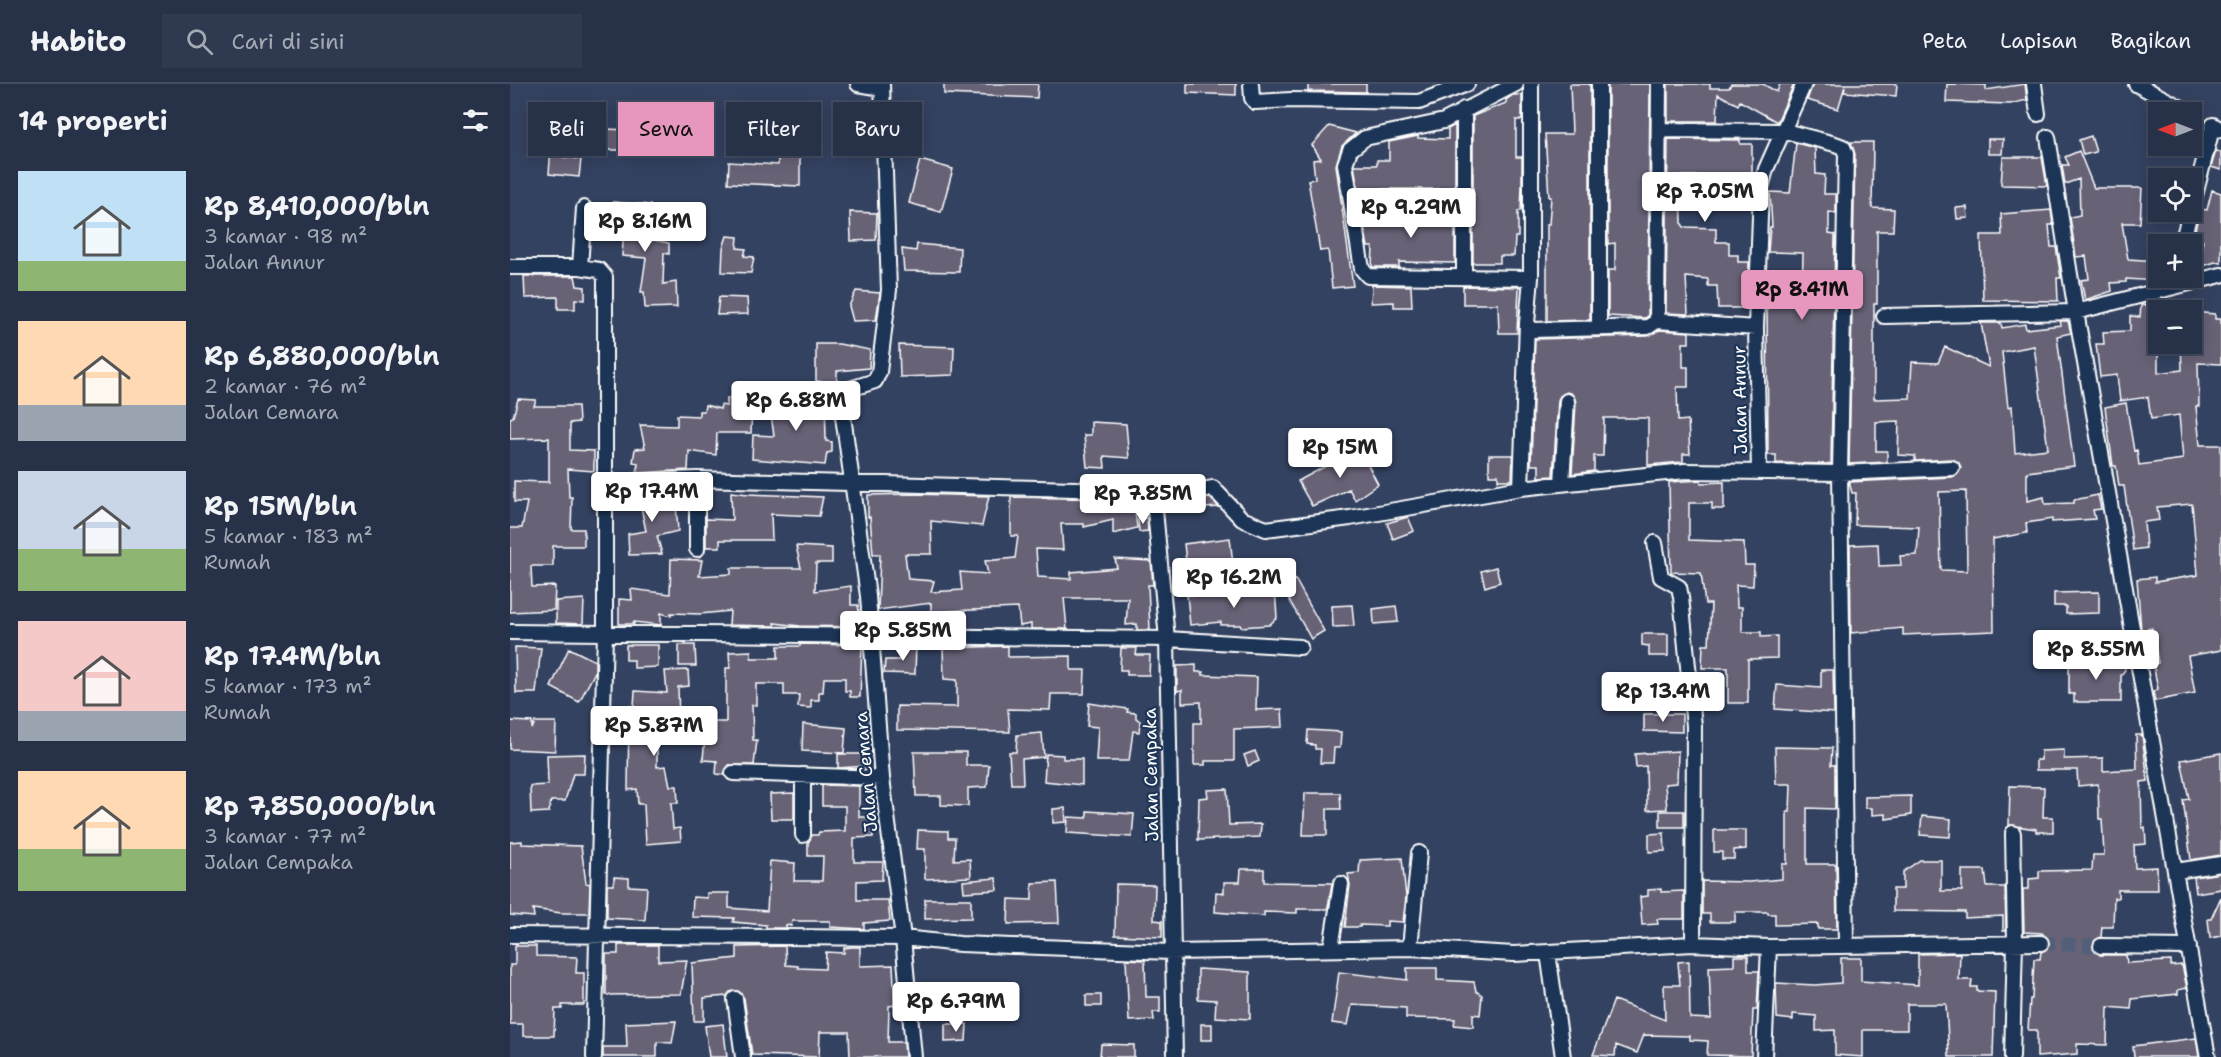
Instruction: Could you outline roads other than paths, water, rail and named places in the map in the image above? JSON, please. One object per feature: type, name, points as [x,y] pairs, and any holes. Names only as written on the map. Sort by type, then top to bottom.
[{"type":"street","points":[[858,84],[882,86]]},
{"type":"street","points":[[1251,84],[1252,98],[1255,102],[1339,100],[1403,103],[1431,99],[1467,84]]},
{"type":"street","points":[[1516,84],[1444,121],[1365,138],[1358,142],[1346,156],[1345,164],[1353,198],[1364,274],[1368,276],[1531,278]]},
{"type":"street","points":[[1521,488],[1527,323],[1531,278],[1531,84]]},
{"type":"street","points":[[1599,84],[1599,328]]},
{"type":"street","points":[[1657,321],[1659,84]]},
{"type":"street","name":"Jalan Annur","points":[[1759,472],[1756,328],[1761,188],[1766,169],[1785,131],[1804,84]]},
{"type":"street","points":[[2034,84],[2038,114]]},
{"type":"street","points":[[2136,84],[2170,102]]},
{"type":"street","name":"Jalan Cemara","points":[[882,86],[889,290],[879,376],[875,381],[847,390],[841,402],[854,484],[872,637],[882,778],[903,939],[914,1057]]},
{"type":"street","points":[[1464,109],[1464,277]]},
{"type":"street","points":[[2202,119],[2217,128],[2202,175]]},
{"type":"street","points":[[1659,130],[1785,131],[1843,147],[1846,154],[1840,473],[1846,946]]},
{"type":"street","points":[[2048,137],[2076,312],[2208,1057]]},
{"type":"street","points":[[1353,198],[1465,198]]},
{"type":"street","points":[[580,267],[584,208]]},
{"type":"street","points":[[510,267],[580,267],[599,270],[604,277],[605,633],[594,1057]]},
{"type":"street","points":[[2202,278],[2221,275]]},
{"type":"street","points":[[1884,316],[2076,312],[2155,288]]},
{"type":"street","points":[[1527,323],[1532,330],[1648,327],[1657,321],[1756,328]]},
{"type":"street","points":[[1562,483],[1567,401]]},
{"type":"street","points":[[605,483],[697,480],[1113,490],[1152,497],[1213,488],[1242,519],[1266,529],[1521,488],[1685,471],[1840,473],[1952,468]]},
{"type":"street","points":[[697,480],[698,549]]},
{"type":"street","name":"Jalan Cempaka","points":[[1152,497],[1167,639],[1171,952],[1175,1057]]},
{"type":"street","points":[[1655,543],[1661,577],[1679,587],[1681,597],[1691,704],[1693,944]]},
{"type":"street","points":[[510,632],[1167,639],[1300,647]]},
{"type":"street","points":[[734,773],[882,778]]},
{"type":"street","points":[[803,775],[803,835]]},
{"type":"street","points":[[2012,1057],[2015,942],[2013,834]]},
{"type":"street","points":[[1410,948],[1419,853]]},
{"type":"street","points":[[2176,871],[2221,864]]},
{"type":"street","points":[[1331,948],[1341,884]]},
{"type":"street","points":[[510,935],[598,934],[792,940],[903,939],[960,944],[1171,952],[1410,948],[1514,954],[1693,944],[1769,947],[2015,942],[2041,944]]},
{"type":"street","points":[[2101,946],[2189,947]]},
{"type":"street","points":[[1764,1057],[1769,947]]},
{"type":"street","points":[[1548,952],[1563,1057]]},
{"type":"street","points":[[735,999],[743,1057]]},
{"type":"tunnel","points":[[2041,943],[2101,946]]}]
